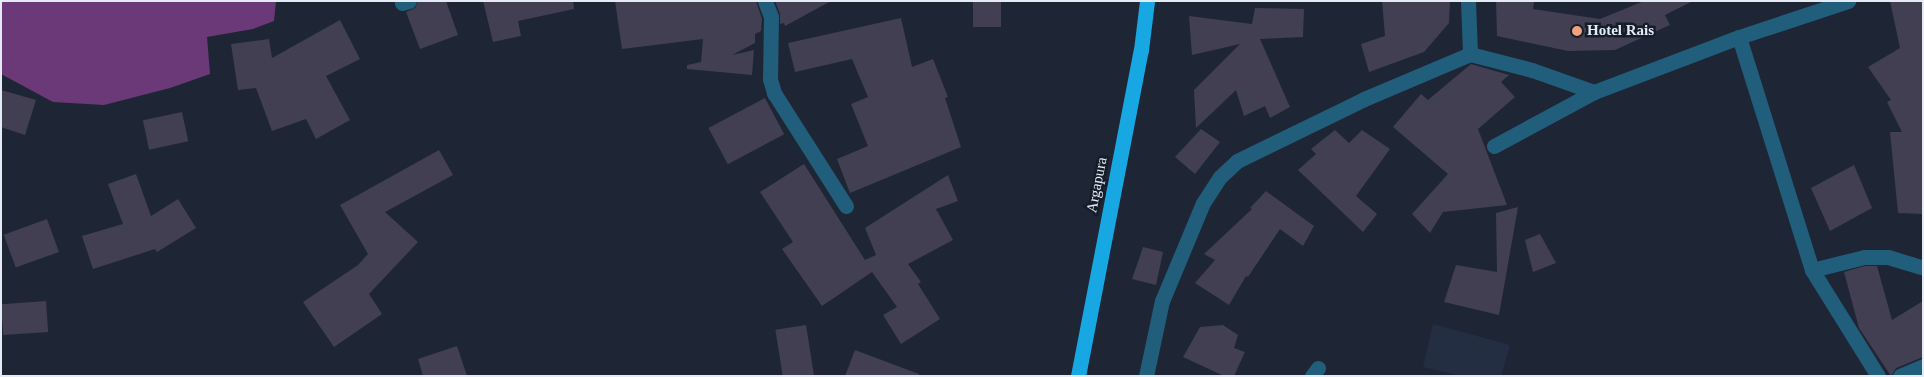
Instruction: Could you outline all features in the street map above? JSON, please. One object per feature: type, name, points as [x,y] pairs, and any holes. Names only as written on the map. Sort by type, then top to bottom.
[{"type":"highway","name":"Argapura","points":[[1078,376],[1141,50],[1146,1]]},
{"type":"street","points":[[765,1],[771,17],[770,79],[774,93],[846,206]]},
{"type":"street","points":[[1468,1],[1470,54]]},
{"type":"street","points":[[1494,146],[1594,92],[1739,36],[1848,1]]},
{"type":"street","points":[[1739,36],[1812,270],[1878,376]]},
{"type":"street","points":[[1146,376],[1162,301],[1203,203],[1220,177],[1236,161],[1364,99],[1470,54],[1532,70],[1594,92]]},
{"type":"street","points":[[1812,270],[1864,257],[1888,257],[1921,267]]},
{"type":"street","points":[[1900,376],[1923,366]]},
{"type":"shaded area","points":[[1,1],[276,1],[274,21],[253,29],[207,37],[210,74],[170,88],[104,105],[53,102],[1,74]]},
{"type":"shaded area","points":[[1433,324],[1510,345],[1501,376],[1462,376],[1423,367]]},
{"type":"building","points":[[418,1],[446,1],[458,35],[420,49],[406,12],[415,8]]},
{"type":"building","points":[[483,1],[573,1],[574,9],[518,21],[521,36],[493,42]]},
{"type":"building","points":[[615,1],[756,1],[762,19],[761,31],[755,34],[755,43],[732,55],[754,50],[752,75],[687,69],[687,65],[701,62],[703,39],[622,49]]},
{"type":"building","points":[[775,1],[831,1],[785,26],[784,23],[780,24],[780,14]]},
{"type":"building","points":[[973,1],[1001,1],[1001,27],[973,27]]},
{"type":"building","points":[[1382,1],[1450,1],[1449,23],[1424,52],[1369,72],[1361,44],[1385,36]]},
{"type":"building","name":"Hotel Rais","points":[[1496,1],[1534,1],[1533,9],[1600,19],[1644,1],[1693,1],[1665,15],[1670,25],[1615,50],[1568,51],[1497,36]]},
{"type":"building","points":[[1890,1],[1923,1],[1923,214],[1898,213],[1890,132],[1902,132],[1887,102],[1891,100],[1868,67],[1900,48]]},
{"type":"building","points":[[1255,8],[1304,9],[1303,37],[1260,39],[1290,107],[1270,118],[1265,106],[1244,116],[1236,90],[1196,128],[1194,90],[1240,44],[1192,55],[1189,16],[1252,24]]},
{"type":"building","points":[[901,18],[912,67],[933,59],[948,97],[945,98],[961,147],[850,193],[837,159],[868,146],[851,104],[868,97],[852,59],[795,72],[788,43]]},
{"type":"building","points":[[340,20],[360,59],[326,76],[350,120],[316,139],[306,119],[272,131],[256,88],[238,90],[231,44],[269,39],[272,58]]},
{"type":"building","points":[[1471,64],[1509,75],[1501,82],[1515,97],[1478,129],[1507,205],[1443,212],[1430,233],[1412,214],[1448,174],[1393,127],[1421,94],[1428,100]]},
{"type":"building","points":[[1,90],[36,100],[25,135],[1,127]]},
{"type":"building","points":[[765,98],[784,134],[728,164],[708,128]]},
{"type":"building","points":[[182,112],[188,141],[149,150],[143,120]]},
{"type":"building","points":[[1201,129],[1220,142],[1195,174],[1175,157]]},
{"type":"building","points":[[1335,130],[1349,143],[1362,130],[1390,149],[1356,196],[1377,214],[1363,232],[1298,170],[1316,154],[1311,149]]},
{"type":"building","points":[[439,150],[453,175],[385,212],[418,242],[369,294],[382,314],[334,347],[303,302],[358,265],[368,254],[340,205]]},
{"type":"building","points":[[804,164],[865,260],[876,255],[865,228],[948,175],[958,201],[936,209],[953,240],[908,264],[921,282],[918,284],[940,319],[901,344],[883,315],[897,307],[872,272],[822,306],[782,249],[793,242],[760,192]]},
{"type":"building","points":[[1854,165],[1872,208],[1830,231],[1811,188]]},
{"type":"building","points":[[136,174],[151,216],[178,199],[196,228],[157,252],[155,249],[93,269],[82,236],[123,224],[108,184]]},
{"type":"building","points":[[1266,191],[1314,226],[1303,246],[1280,229],[1248,277],[1246,276],[1229,305],[1195,283],[1215,260],[1204,254],[1252,209],[1250,208]]},
{"type":"building","points":[[1518,207],[1499,315],[1444,302],[1456,265],[1497,272],[1496,213]]},
{"type":"building","points":[[47,219],[59,252],[16,268],[4,235]]},
{"type":"building","points":[[1540,234],[1556,263],[1533,272],[1525,240]]},
{"type":"building","points":[[1143,247],[1163,252],[1156,285],[1132,279]]},
{"type":"building","points":[[1865,266],[1877,266],[1892,320],[1923,301],[1923,357],[1896,368],[1891,376],[1859,328],[1844,272]]},
{"type":"building","points":[[46,301],[48,332],[3,335],[1,304]]},
{"type":"building","points":[[806,325],[814,376],[783,376],[775,330]]},
{"type":"building","points":[[1223,325],[1238,335],[1234,348],[1245,352],[1234,376],[1224,376],[1183,357],[1200,327]]},
{"type":"building","points":[[457,346],[467,376],[423,376],[418,359]]},
{"type":"building","points":[[855,350],[919,374],[919,376],[845,376]]},
{"type":"place","name":"Hotel Rais","points":[[1577,31]]}]
